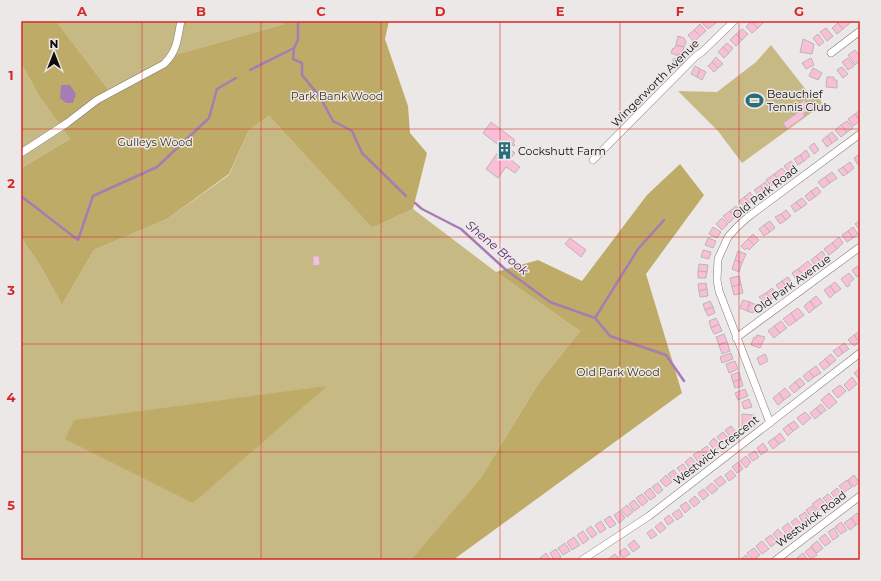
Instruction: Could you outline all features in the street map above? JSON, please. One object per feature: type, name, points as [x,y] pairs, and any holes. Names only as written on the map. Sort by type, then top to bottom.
[{"type":"street","points":[[21,153],[67,123],[97,100],[164,64],[176,48],[181,21]]},
{"type":"street","name":"Wingerworth Avenue","points":[[593,160],[696,56],[734,21]]},
{"type":"street","points":[[831,53],[860,30]]},
{"type":"street","name":"Old Park Road","points":[[770,422],[736,338],[719,291],[717,280],[718,259],[728,237],[748,217],[860,134]]},
{"type":"street","name":"Old Park Avenue","points":[[736,338],[860,247]]},
{"type":"street","name":"Westwick Crescent","points":[[582,560],[649,516],[860,353]]},
{"type":"street","name":"Westwick Road","points":[[776,560],[860,496]]},
{"type":"shaded area","points":[[56,21],[284,21],[284,24],[167,57],[108,89]]},
{"type":"shaded area","name":"Beauchief Tennis Club","points":[[771,45],[810,95],[819,91],[822,105],[742,163],[718,131],[678,91],[717,92],[756,62]]},
{"type":"shaded area","points":[[21,63],[39,96],[70,139],[21,168]]},
{"type":"shaded area","points":[[61,85],[70,85],[76,94],[73,103],[66,103],[60,98]]},
{"type":"shaded area","points":[[269,116],[372,228],[413,209],[496,272],[580,331],[538,384],[480,479],[412,560],[21,560],[21,238],[38,262],[62,305],[94,250],[167,219],[229,175],[249,130]]},
{"type":"green space","points":[[21,21],[56,21],[108,89],[167,57],[284,24],[284,21],[389,21],[385,39],[408,106],[410,133],[427,153],[413,209],[372,228],[269,116],[249,130],[229,174],[167,219],[94,250],[62,305],[38,262],[21,238],[21,168],[70,139],[39,96],[21,63]]},
{"type":"green space","name":"Old Park Wood","points":[[680,164],[704,195],[646,274],[682,393],[453,560],[411,560],[480,479],[538,384],[580,331],[496,272],[538,260],[582,281],[647,195]]},
{"type":"green space","points":[[327,386],[193,503],[65,439],[74,420]]},
{"type":"building","points":[[703,21],[714,21],[716,23],[708,29],[702,23]]},
{"type":"building","points":[[751,21],[762,21],[763,23],[758,28]]},
{"type":"building","points":[[751,21],[758,28],[752,33],[746,27]]},
{"type":"building","points":[[836,21],[849,21],[850,23],[843,29]]},
{"type":"building","points":[[838,23],[843,29],[837,34],[832,28]]},
{"type":"building","points":[[700,24],[706,31],[700,36],[694,30]]},
{"type":"building","points":[[826,28],[833,36],[827,41],[820,32]]},
{"type":"building","points":[[742,29],[748,34],[742,40],[736,34]]},
{"type":"building","points":[[694,30],[700,36],[694,42],[688,35]]},
{"type":"building","points":[[736,34],[742,40],[736,46],[730,40]]},
{"type":"building","points":[[818,34],[824,42],[819,46],[813,38]]},
{"type":"building","points":[[678,36],[684,38],[686,42],[684,47],[676,45]]},
{"type":"building","points":[[803,39],[814,44],[812,54],[800,52]]},
{"type":"building","points":[[727,43],[733,48],[729,53],[723,47]]},
{"type":"building","points":[[676,45],[684,47],[681,55],[678,54],[678,56],[671,53]]},
{"type":"building","points":[[723,47],[729,53],[724,58],[718,52]]},
{"type":"building","points":[[855,50],[860,56],[860,61],[855,65],[848,55]]},
{"type":"building","points":[[682,57],[684,64],[682,64],[682,67],[673,69],[673,59]]},
{"type":"building","points":[[716,57],[723,64],[718,68],[712,62]]},
{"type":"building","points":[[811,58],[814,65],[806,69],[802,63]]},
{"type":"building","points":[[848,58],[854,66],[848,70],[842,62]]},
{"type":"building","points":[[712,62],[718,68],[714,72],[708,66]]},
{"type":"building","points":[[695,66],[700,69],[697,77],[691,74]]},
{"type":"building","points":[[842,67],[848,74],[843,78],[837,70]]},
{"type":"building","points":[[813,68],[822,73],[818,80],[809,76]]},
{"type":"building","points":[[700,69],[706,72],[702,80],[697,77]]},
{"type":"building","points":[[827,77],[834,77],[834,80],[837,80],[837,88],[826,87]]},
{"type":"building","points":[[804,100],[808,105],[811,103],[814,107],[803,114],[805,116],[787,129],[783,123],[804,108],[800,103]]},
{"type":"building","points":[[860,110],[860,120],[855,114]]},
{"type":"building","points":[[855,114],[860,121],[853,126],[848,119]]},
{"type":"building","points":[[847,121],[853,128],[847,132],[841,125]]},
{"type":"building","name":"Cockshutt Farm","points":[[491,122],[515,140],[513,143],[515,145],[512,145],[509,149],[515,153],[510,159],[520,167],[515,173],[506,167],[498,178],[486,169],[504,144],[507,144],[504,142],[501,147],[483,133]]},
{"type":"building","points":[[841,125],[847,132],[841,137],[835,130]]},
{"type":"building","points":[[832,132],[838,139],[832,143],[827,136]]},
{"type":"building","points":[[827,136],[832,143],[827,147],[822,140]]},
{"type":"building","points":[[814,143],[819,150],[814,154],[809,147]]},
{"type":"building","points":[[806,150],[810,156],[804,161],[800,155]]},
{"type":"building","points":[[860,154],[860,164],[858,165],[854,158]]},
{"type":"building","points":[[800,155],[804,161],[798,165],[794,159]]},
{"type":"building","points":[[791,161],[796,167],[789,172],[784,166]]},
{"type":"building","points":[[850,162],[854,168],[848,173],[843,167]]},
{"type":"building","points":[[843,167],[848,173],[843,176],[838,170]]},
{"type":"building","points":[[782,168],[787,174],[779,180],[774,174]]},
{"type":"building","points":[[832,172],[837,178],[830,183],[825,177]]},
{"type":"building","points":[[774,174],[779,180],[771,186],[766,180]]},
{"type":"building","points":[[825,177],[830,183],[823,188],[818,182]]},
{"type":"building","points":[[765,182],[770,188],[765,192],[760,186]]},
{"type":"building","points":[[760,186],[765,192],[759,196],[754,190]]},
{"type":"building","points":[[817,187],[821,192],[815,197],[811,191]]},
{"type":"building","points":[[811,191],[815,197],[809,201],[805,196]]},
{"type":"building","points":[[750,192],[755,199],[749,203],[744,197]]},
{"type":"building","points":[[744,197],[749,203],[744,207],[739,201]]},
{"type":"building","points":[[802,198],[807,204],[801,208],[796,202]]},
{"type":"building","points":[[796,202],[801,208],[795,212],[791,206]]},
{"type":"building","points":[[736,206],[742,212],[735,217],[730,211]]},
{"type":"building","points":[[786,210],[791,216],[786,220],[781,214]]},
{"type":"building","points":[[730,211],[735,217],[729,223],[723,216]]},
{"type":"building","points":[[781,214],[786,220],[780,224],[775,217]]},
{"type":"building","points":[[722,218],[728,224],[722,230],[716,224]]},
{"type":"building","points":[[860,220],[860,230],[855,224]]},
{"type":"building","points":[[770,221],[775,228],[770,232],[764,225]]},
{"type":"building","points":[[764,225],[770,232],[764,236],[759,229]]},
{"type":"building","points":[[713,227],[721,232],[717,238],[709,234]]},
{"type":"building","points":[[853,227],[858,234],[853,238],[848,231]]},
{"type":"building","points":[[848,231],[853,238],[847,242],[842,235]]},
{"type":"building","points":[[753,234],[759,240],[754,245],[748,239]]},
{"type":"building","points":[[839,237],[843,243],[837,249],[832,243]]},
{"type":"building","points":[[570,238],[586,250],[581,257],[565,244]]},
{"type":"building","points":[[708,238],[716,241],[713,248],[705,245]]},
{"type":"building","points":[[748,239],[754,245],[749,250],[747,248],[745,250],[741,246]]},
{"type":"building","points":[[832,243],[837,249],[829,255],[824,249]]},
{"type":"building","points":[[703,250],[711,252],[709,259],[701,257]]},
{"type":"building","points":[[738,251],[746,254],[742,263],[735,260]]},
{"type":"building","points":[[822,251],[827,258],[821,262],[816,256]]},
{"type":"building","points":[[313,256],[319,256],[320,265],[313,266]]},
{"type":"building","points":[[816,256],[821,262],[816,267],[811,260]]},
{"type":"building","points":[[735,260],[742,263],[739,272],[732,269]]},
{"type":"building","points":[[808,261],[813,267],[803,275],[798,269]]},
{"type":"building","points":[[699,264],[708,265],[707,272],[698,271]]},
{"type":"building","points":[[858,266],[860,268],[860,275],[857,277],[852,270]]},
{"type":"building","points":[[798,269],[803,275],[796,279],[792,273]]},
{"type":"building","points":[[698,271],[707,272],[706,278],[698,278]]},
{"type":"building","points":[[849,273],[854,279],[847,287],[841,279]]},
{"type":"building","points":[[739,276],[741,284],[732,287],[730,278]]},
{"type":"building","points":[[788,277],[793,284],[787,288],[782,281]]},
{"type":"building","points":[[782,281],[787,288],[781,292],[776,285]]},
{"type":"building","points":[[835,282],[841,289],[835,293],[830,286]]},
{"type":"building","points":[[706,283],[707,289],[699,291],[698,284]]},
{"type":"building","points":[[741,284],[743,293],[734,295],[732,287]]},
{"type":"building","points":[[830,286],[835,293],[830,298],[824,290]]},
{"type":"building","points":[[772,288],[777,295],[771,300],[766,293]]},
{"type":"building","points":[[707,289],[708,296],[700,297],[699,291]]},
{"type":"building","points":[[766,293],[771,300],[765,304],[759,297]]},
{"type":"building","points":[[816,296],[822,303],[815,308],[810,301]]},
{"type":"building","points":[[743,300],[750,302],[747,311],[740,308]]},
{"type":"building","points":[[710,301],[713,307],[705,310],[703,304]]},
{"type":"building","points":[[810,301],[815,308],[809,313],[804,306]]},
{"type":"building","points":[[750,302],[756,305],[753,313],[747,311]]},
{"type":"building","points":[[713,307],[715,313],[708,316],[705,310]]},
{"type":"building","points":[[798,308],[804,315],[796,321],[791,313]]},
{"type":"building","points":[[791,313],[796,321],[789,326],[783,319]]},
{"type":"building","points":[[716,318],[719,324],[711,328],[709,321]]},
{"type":"building","points":[[781,321],[787,328],[780,333],[774,326]]},
{"type":"building","points":[[719,324],[722,331],[714,334],[711,328]]},
{"type":"building","points":[[774,326],[780,333],[774,338],[768,331]]},
{"type":"building","points":[[860,331],[860,341],[859,342],[854,335]]},
{"type":"building","points":[[724,334],[727,342],[719,345],[716,337]]},
{"type":"building","points":[[757,335],[765,337],[760,348],[751,345],[754,337],[756,338]]},
{"type":"building","points":[[854,335],[859,342],[854,346],[848,340]]},
{"type":"building","points":[[727,342],[730,351],[722,354],[719,345]]},
{"type":"building","points":[[844,343],[849,349],[843,353],[839,347]]},
{"type":"building","points":[[839,347],[843,353],[838,357],[833,351]]},
{"type":"building","points":[[731,353],[733,359],[722,363],[720,357]]},
{"type":"building","points":[[765,354],[768,361],[760,365],[757,358]]},
{"type":"building","points":[[831,354],[836,360],[830,365],[825,359]]},
{"type":"building","points":[[825,359],[830,365],[824,370],[819,364]]},
{"type":"building","points":[[735,361],[738,369],[729,373],[726,364]]},
{"type":"building","points":[[816,366],[821,373],[814,377],[809,371]]},
{"type":"building","points":[[860,368],[860,380],[854,373]]},
{"type":"building","points":[[809,371],[814,377],[808,382],[803,376]]},
{"type":"building","points":[[739,372],[741,379],[733,382],[731,375]]},
{"type":"building","points":[[852,377],[857,384],[849,391],[844,385]]},
{"type":"building","points":[[800,378],[805,384],[800,388],[795,382]]},
{"type":"building","points":[[741,379],[743,386],[735,388],[733,382]]},
{"type":"building","points":[[795,382],[800,388],[794,393],[789,387]]},
{"type":"building","points":[[840,385],[846,391],[838,398],[832,391]]},
{"type":"building","points":[[785,388],[791,395],[784,400],[779,393]]},
{"type":"building","points":[[745,389],[748,396],[738,400],[735,393]]},
{"type":"building","points":[[779,393],[784,400],[778,405],[773,398]]},
{"type":"building","points":[[829,393],[837,402],[829,409],[821,400]]},
{"type":"building","points":[[749,399],[752,407],[744,409],[742,402]]},
{"type":"building","points":[[821,404],[826,410],[821,414],[816,408]]},
{"type":"building","points":[[816,408],[821,414],[815,419],[810,413]]},
{"type":"building","points":[[805,412],[811,418],[803,425],[797,418]]},
{"type":"building","points":[[742,414],[754,415],[754,427],[742,427]]},
{"type":"building","points":[[794,421],[799,427],[793,431],[788,425]]},
{"type":"building","points":[[788,425],[793,431],[788,436],[783,429]]},
{"type":"building","points":[[731,426],[737,433],[731,438],[725,430]]},
{"type":"building","points":[[723,432],[729,439],[723,444],[717,437]]},
{"type":"building","points":[[780,433],[785,440],[779,444],[774,438]]},
{"type":"building","points":[[714,438],[721,446],[715,451],[709,443]]},
{"type":"building","points":[[774,438],[779,444],[773,449],[768,442]]},
{"type":"building","points":[[763,443],[768,450],[761,455],[757,448]]},
{"type":"building","points":[[707,446],[713,453],[707,457],[701,450]]},
{"type":"building","points":[[699,451],[705,458],[699,463],[693,455]]},
{"type":"building","points":[[755,451],[759,457],[753,461],[748,455]]},
{"type":"building","points":[[746,456],[751,462],[746,468],[740,461]]},
{"type":"building","points":[[691,457],[697,465],[691,470],[685,462]]},
{"type":"building","points":[[738,462],[743,469],[737,473],[732,467]]},
{"type":"building","points":[[683,464],[688,471],[683,475],[677,468]]},
{"type":"building","points":[[674,470],[679,478],[674,482],[668,474]]},
{"type":"building","points":[[731,470],[736,476],[729,481],[725,475]]},
{"type":"building","points":[[666,475],[672,482],[666,487],[660,481]]},
{"type":"building","points":[[854,475],[859,482],[854,487],[848,480]]},
{"type":"building","points":[[721,476],[726,482],[719,487],[714,481]]},
{"type":"building","points":[[847,480],[852,487],[844,492],[839,486]]},
{"type":"building","points":[[658,483],[663,490],[658,494],[652,487]]},
{"type":"building","points":[[712,483],[718,489],[712,494],[706,488]]},
{"type":"building","points":[[650,488],[656,496],[650,500],[644,493]]},
{"type":"building","points":[[837,488],[842,494],[836,499],[831,493]]},
{"type":"building","points":[[704,489],[709,495],[703,500],[698,493]]},
{"type":"building","points":[[642,494],[648,501],[642,506],[636,498]]},
{"type":"building","points":[[828,494],[834,500],[829,505],[823,498]]},
{"type":"building","points":[[695,496],[700,502],[694,507],[689,501]]},
{"type":"building","points":[[820,498],[826,505],[818,511],[812,504]]},
{"type":"building","points":[[634,500],[640,507],[634,511],[629,504]]},
{"type":"building","points":[[686,502],[691,508],[685,513],[680,506]]},
{"type":"building","points":[[627,505],[633,512],[627,517],[621,510]]},
{"type":"building","points":[[812,506],[817,513],[811,517],[806,510]]},
{"type":"building","points":[[679,509],[683,516],[677,520],[672,514]]},
{"type":"building","points":[[620,511],[625,518],[619,523],[614,515]]},
{"type":"building","points":[[805,512],[809,518],[803,523],[799,516]]},
{"type":"building","points":[[857,513],[860,516],[860,522],[856,525],[851,518]]},
{"type":"building","points":[[669,515],[674,521],[668,525],[664,519]]},
{"type":"building","points":[[610,516],[616,524],[610,528],[604,520]]},
{"type":"building","points":[[796,518],[801,524],[796,528],[791,522]]},
{"type":"building","points":[[851,518],[856,525],[850,530],[844,523]]},
{"type":"building","points":[[601,521],[606,529],[600,533],[595,525]]},
{"type":"building","points":[[661,522],[666,528],[660,533],[655,527]]},
{"type":"building","points":[[841,522],[847,530],[841,534],[835,527]]},
{"type":"building","points":[[788,523],[793,530],[787,535],[782,528]]},
{"type":"building","points":[[591,526],[597,534],[592,538],[586,530]]},
{"type":"building","points":[[834,528],[839,536],[833,540],[828,532]]},
{"type":"building","points":[[652,529],[657,535],[651,539],[647,533]]},
{"type":"building","points":[[778,529],[784,536],[779,541],[773,534]]},
{"type":"building","points":[[583,531],[589,539],[583,544],[577,535]]},
{"type":"building","points":[[825,534],[831,542],[825,546],[819,539]]},
{"type":"building","points":[[771,535],[777,542],[771,547],[765,539]]},
{"type":"building","points":[[574,537],[580,545],[572,550],[567,542]]},
{"type":"building","points":[[634,540],[640,547],[633,552],[628,545]]},
{"type":"building","points":[[762,541],[769,549],[762,554],[756,546]]},
{"type":"building","points":[[817,541],[823,548],[817,553],[811,546]]},
{"type":"building","points":[[565,543],[570,551],[563,555],[558,548]]},
{"type":"building","points":[[811,547],[817,555],[811,559],[805,552]]},
{"type":"building","points":[[625,548],[630,554],[623,558],[619,552]]},
{"type":"building","points":[[754,548],[760,555],[753,560],[747,553]]},
{"type":"building","points":[[556,549],[561,557],[554,560],[550,553]]},
{"type":"building","points":[[546,553],[551,560],[542,560],[540,558]]},
{"type":"building","points":[[803,553],[808,560],[798,560],[797,558]]},
{"type":"building","points":[[615,554],[620,560],[608,559]]},
{"type":"building","points":[[746,555],[750,560],[740,560]]},
{"type":"waterway","name":"Shene Brook","points":[[250,70],[294,48],[298,40],[298,21]]},
{"type":"waterway","name":"Shene Brook","points":[[294,48],[293,59],[302,63],[302,75],[320,97],[333,121],[352,131],[362,153],[406,196]]},
{"type":"waterway","name":"Shene Brook","points":[[21,196],[78,240],[93,196],[157,167],[209,118],[217,89],[236,78]]},
{"type":"waterway","name":"Shene Brook","points":[[415,203],[422,209],[461,229],[505,269],[550,302],[595,318],[610,336],[666,355],[684,381]]},
{"type":"waterway","points":[[595,318],[638,249],[664,220]]},
{"type":"place","name":"Beauchief Tennis Club","points":[[754,100]]},
{"type":"place","name":"Cockshutt Farm","points":[[505,151]]},
{"type":"park label","name":"Park Bank Wood","points":[[337,96]]},
{"type":"park label","name":"Gulleys Wood","points":[[155,142]]}]
